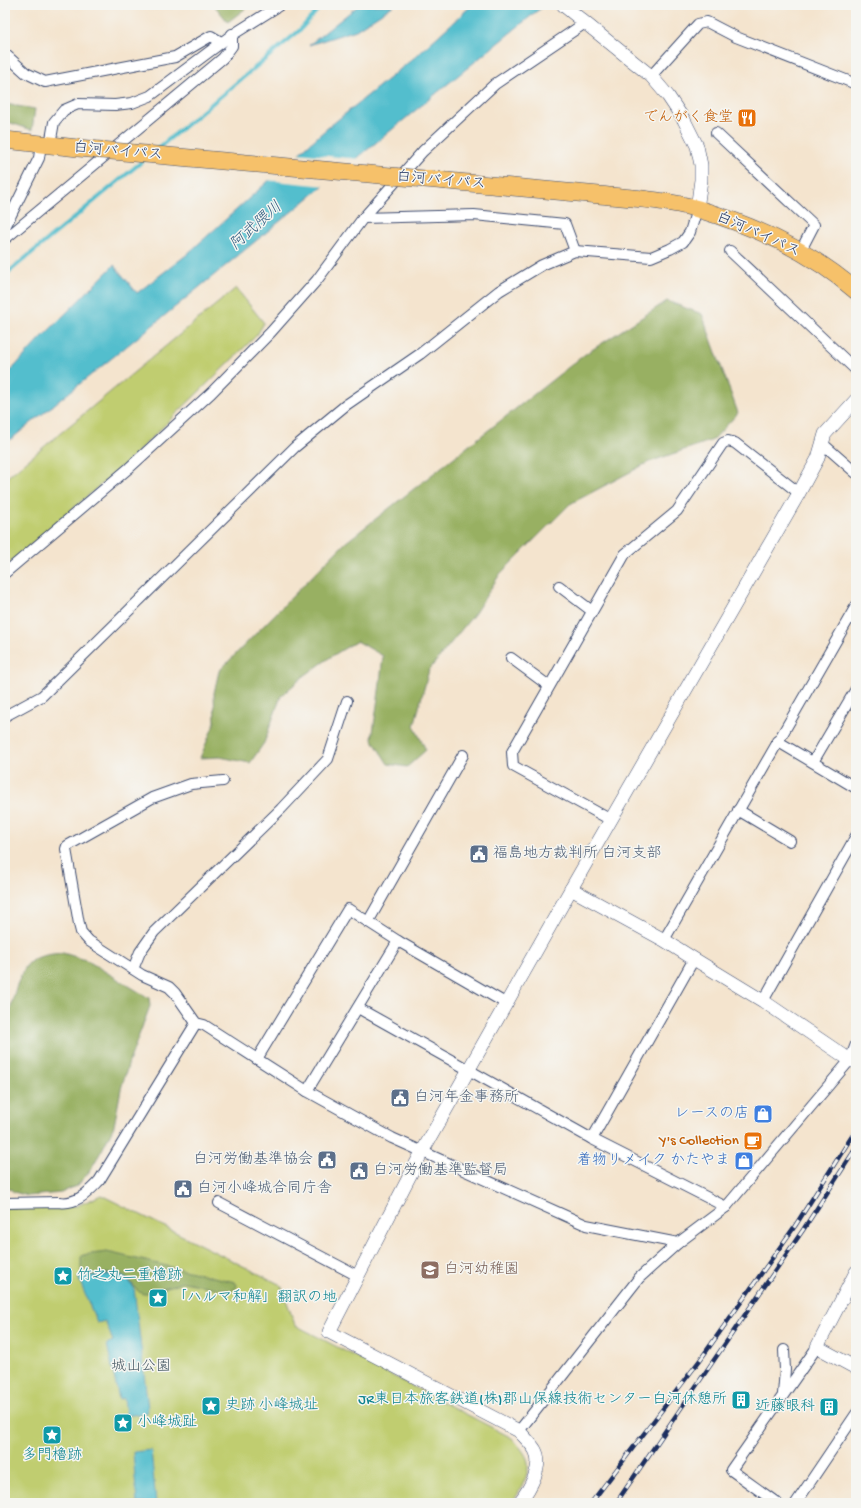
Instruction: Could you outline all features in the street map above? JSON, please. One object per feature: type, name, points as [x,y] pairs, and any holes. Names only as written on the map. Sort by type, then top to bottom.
[{"type":"highway","name":"白河バイパス","points":[[5,140],[643,200],[697,209],[772,238],[800,252],[827,269],[856,291]]},
{"type":"street","points":[[5,227],[46,144],[54,122],[64,110],[78,104],[115,105],[132,103],[150,96],[232,34],[280,5]]},
{"type":"street","points":[[5,716],[42,696],[295,446],[346,404],[420,354],[499,291],[542,265],[575,251],[650,256],[683,242],[690,232],[697,209],[701,180],[701,165],[697,146],[684,120],[668,96],[651,76],[563,5]]},
{"type":"street","points":[[5,574],[130,468],[211,394],[271,332],[317,280],[363,218],[422,151],[495,84],[582,21]]},
{"type":"street","points":[[651,76],[698,24],[707,22],[736,37],[856,84]]},
{"type":"street","points":[[5,239],[223,58],[232,46],[232,34]]},
{"type":"street","points":[[5,54],[26,73],[45,82],[175,58],[211,36],[221,42]]},
{"type":"street","points":[[716,133],[814,226],[800,252]]},
{"type":"street","points":[[363,218],[474,215],[565,224],[575,251]]},
{"type":"street","points":[[730,251],[856,370]]},
{"type":"street","points":[[520,1503],[538,1470],[536,1451],[519,1431],[329,1332],[422,1152],[571,889],[799,493],[818,458],[825,434],[856,400]]},
{"type":"street","points":[[611,820],[513,766],[512,752],[592,611],[625,554],[677,511],[723,443],[728,441],[735,443],[799,493]]},
{"type":"street","points":[[822,444],[856,473]]},
{"type":"street","points":[[559,586],[592,611]]},
{"type":"street","points":[[664,940],[777,741],[856,606]]},
{"type":"street","points":[[511,658],[549,686]]},
{"type":"street","points":[[813,762],[856,688]]},
{"type":"street","points":[[133,969],[140,952],[154,932],[281,809],[328,760],[347,701]]},
{"type":"street","points":[[777,741],[856,788]]},
{"type":"street","points":[[368,922],[463,755]]},
{"type":"street","points":[[223,781],[191,784],[152,798],[67,846],[66,849],[81,932],[89,941],[142,975],[169,987],[175,993],[196,1023],[204,1025],[307,1091],[392,1138],[586,1224],[678,1243]]},
{"type":"street","points":[[738,810],[790,841]]},
{"type":"street","points":[[763,1001],[856,836]]},
{"type":"street","points":[[571,889],[664,940],[763,1001],[853,1061]]},
{"type":"street","points":[[257,1059],[348,909],[398,941],[507,1004]]},
{"type":"street","points":[[307,1091],[398,941]]},
{"type":"street","points":[[592,1139],[694,959]]},
{"type":"street","points":[[358,1008],[468,1071],[592,1139],[726,1207]]},
{"type":"street","points":[[5,1204],[66,1203],[83,1197],[99,1180],[196,1023]]},
{"type":"street","points":[[519,1431],[639,1278],[678,1243],[726,1207],[853,1061],[856,1044]]},
{"type":"street","points":[[219,1203],[358,1276]]},
{"type":"street","points":[[777,1503],[731,1470],[817,1347],[856,1272]]},
{"type":"street","points":[[817,1347],[856,1368]]},
{"type":"street","points":[[783,1394],[785,1370],[784,1350]]},
{"type":"street","points":[[796,1503],[856,1414]]},
{"type":"green space","points":[[214,5],[250,5],[228,22]]},
{"type":"green space","points":[[5,104],[35,109],[32,130],[5,121]]},
{"type":"green space","points":[[236,288],[264,323],[257,335],[126,463],[5,567],[5,479]]},
{"type":"green space","points":[[667,301],[702,314],[738,413],[713,440],[649,462],[570,504],[500,574],[475,613],[429,670],[414,726],[426,750],[407,767],[388,764],[372,739],[383,656],[357,641],[332,656],[304,676],[281,696],[264,743],[250,763],[220,757],[200,758],[215,722],[214,693],[219,671],[345,543],[584,355]]},
{"type":"green space","points":[[63,953],[86,960],[149,998],[150,1006],[129,1062],[121,1089],[114,1126],[89,1172],[78,1185],[61,1193],[28,1196],[14,1192],[5,1185],[5,1039],[16,987],[25,968],[30,962],[37,958],[45,955]]},
{"type":"green space","name":"城山公園","points":[[101,1195],[281,1285],[295,1325],[512,1438],[526,1455],[528,1467],[523,1483],[512,1503],[5,1503],[5,1207],[77,1206]]},
{"type":"green space","points":[[107,1252],[235,1282],[237,1285],[236,1288],[231,1291],[184,1282],[143,1294],[136,1289],[127,1277],[118,1273],[84,1275],[81,1271],[81,1257],[83,1255]]},
{"type":"water","points":[[359,5],[394,5],[356,30],[309,45]]},
{"type":"water","name":"阿武隈川","points":[[472,5],[546,5],[5,444],[5,377],[40,339],[114,265],[137,293],[185,256],[324,131],[415,57]]},
{"type":"water","points":[[118,1274],[128,1279],[134,1288],[148,1408],[146,1413],[126,1416],[124,1398],[119,1399],[107,1344],[113,1341],[105,1321],[97,1323],[78,1277]]},
{"type":"water","points":[[151,1450],[156,1503],[137,1503],[133,1452]]},
{"type":"pier","points":[[297,153],[359,159],[326,186],[266,180]]},
{"type":"waterway","points":[[156,150],[299,31],[322,5]]},
{"type":"waterway","points":[[5,275],[145,159]]},
{"type":"railway","points":[[591,1503],[700,1360],[795,1226],[856,1130]]},
{"type":"railway","points":[[616,1503],[803,1230],[856,1148]]},
{"type":"place","name":"でんがく食堂","points":[[747,118]]},
{"type":"place","name":"福島地方裁判所 白河支部","points":[[479,854]]},
{"type":"place","name":"白河年金事務所","points":[[400,1098]]},
{"type":"place","name":"レースの店","points":[[763,1114]]},
{"type":"place","name":"Y's Collection","points":[[753,1141]]},
{"type":"place","name":"白河労働基準協会","points":[[327,1160]]},
{"type":"place","name":"着物リメイク かたやま","points":[[744,1161]]},
{"type":"place","name":"白河労働基準監督局","points":[[359,1171]]},
{"type":"place","name":"白河小峰城合同庁舎","points":[[183,1189]]},
{"type":"place","name":"白河幼稚園","points":[[430,1270]]},
{"type":"place","name":"竹之丸二重櫓跡","points":[[63,1276]]},
{"type":"place","name":"「ハルマ和解」翻訳の地","points":[[158,1298]]},
{"type":"place","name":"JR東日本旅客鉄道(株)郡山保線技術センター白河休憩所","points":[[741,1400]]},
{"type":"place","name":"史跡 小峰城址","points":[[211,1406]]},
{"type":"place","name":"近藤眼科","points":[[829,1407]]},
{"type":"place","name":"小峰城趾","points":[[123,1423]]},
{"type":"place","name":"多門櫓跡","points":[[52,1435]]}]
